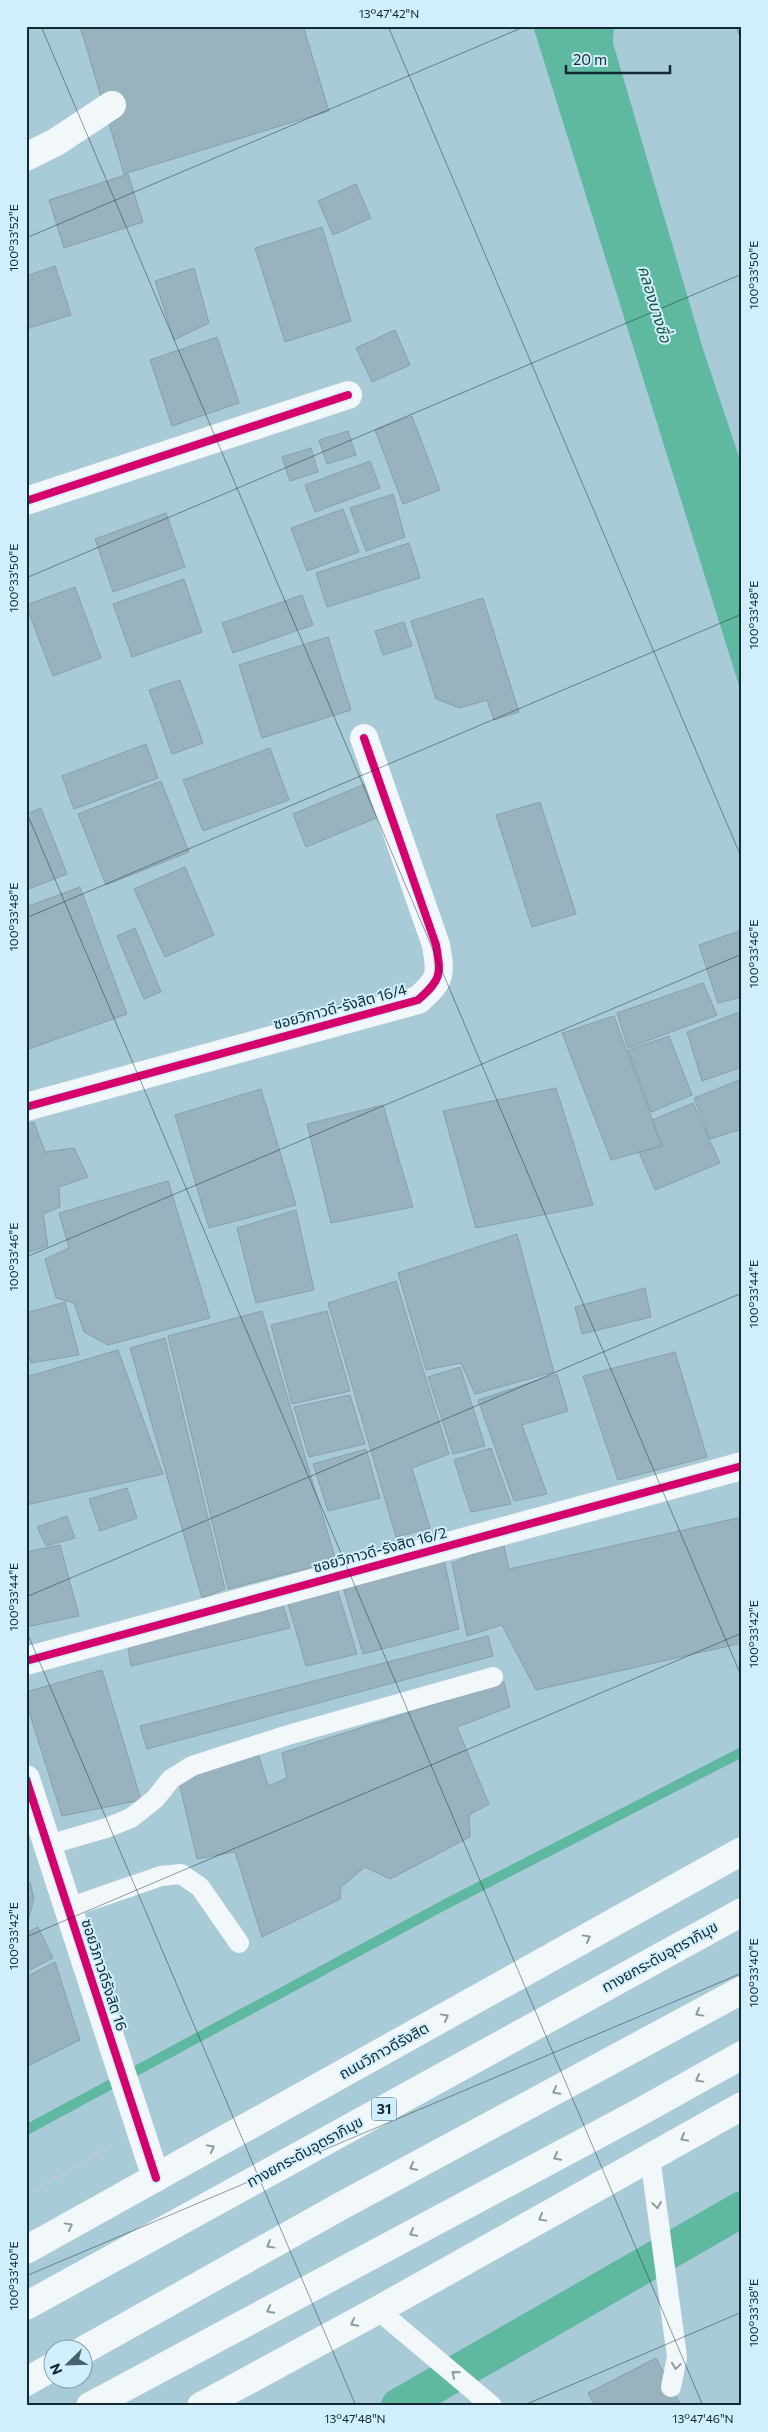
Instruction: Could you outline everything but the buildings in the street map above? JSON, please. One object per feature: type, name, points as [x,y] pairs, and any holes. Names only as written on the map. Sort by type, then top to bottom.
[{"type":"main road","points":[[26,157],[56,142],[112,104]]},
{"type":"main road","points":[[26,501],[348,395]]},
{"type":"main road","name":"ซอยวิภาวดี-รังสิต 16/4","points":[[26,1107],[418,1000],[432,988],[441,971],[436,945],[364,738]]},
{"type":"main road","name":"ซอยวิภาวดี-รังสิต 16/2","points":[[26,1661],[742,1466]]},
{"type":"main road","name":"ซอยวิภาวดีรังสิต 16","points":[[26,1779],[156,2178]]},
{"type":"main road","name":"ถนนวิภาวดีรังสิต","points":[[26,2250],[742,1851]]},
{"type":"main road","name":"ทางยกระดับอุตราภิมุข","points":[[29,2305],[742,1912]]},
{"type":"main road","name":"31","points":[[29,2305],[742,1924]]},
{"type":"main road","points":[[92,2344],[341,2206],[742,1990]]},
{"type":"main road","points":[[90,2406],[632,2116],[742,2055]]},
{"type":"main road","points":[[201,2406],[228,2399],[378,2310],[742,2106]]},
{"type":"main road","points":[[26,2382],[42,2373]]},
{"type":"lane","points":[[48,1845],[106,1828],[131,1818],[155,1799],[171,1779],[192,1766],[288,1735],[493,1677]]},
{"type":"lane","points":[[68,1908],[161,1876],[181,1874],[200,1887],[239,1943]]},
{"type":"lane","points":[[650,2157],[678,2357],[672,2387]]},
{"type":"lane","points":[[378,2310],[492,2406]]},
{"type":"path","points":[[26,2194],[140,2130]]},
{"type":"water","name":"คลองบางซื่อ","points":[[533,26],[614,26],[613,43],[703,349],[742,466],[742,695]]},
{"type":"waterway","points":[[26,2130],[446,1904],[742,1752]]},
{"type":"waterway","points":[[399,2406],[742,2209]]},
{"type":"cycle path","points":[[26,501],[348,395]]},
{"type":"cycle path","points":[[26,1107],[418,1000],[432,987],[439,970],[436,945],[364,738]]},
{"type":"cycle path","points":[[26,1661],[742,1466]]},
{"type":"cycle path","points":[[26,1779],[156,2178]]}]
